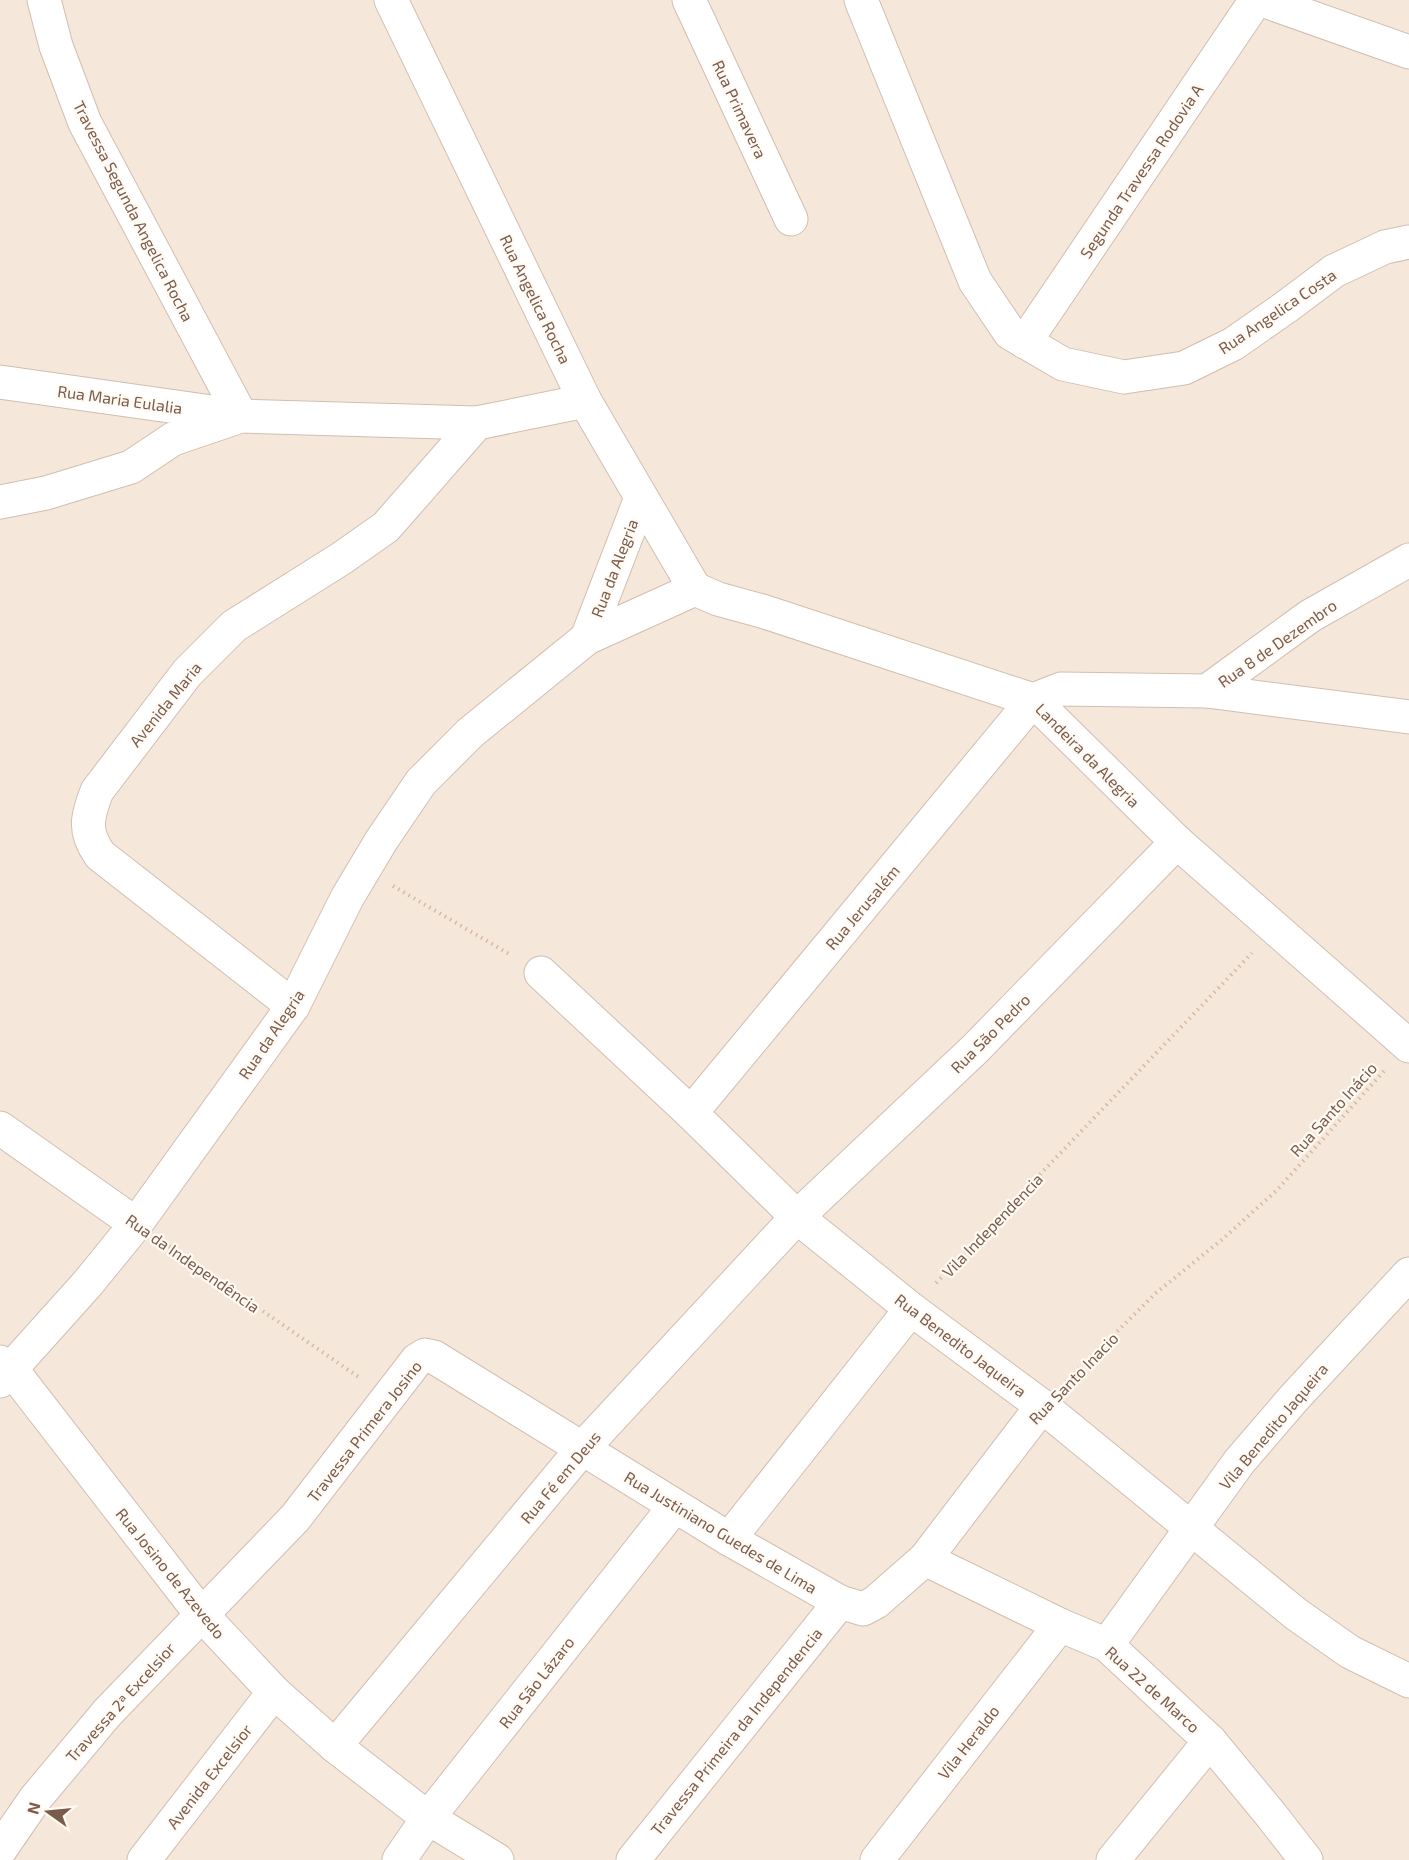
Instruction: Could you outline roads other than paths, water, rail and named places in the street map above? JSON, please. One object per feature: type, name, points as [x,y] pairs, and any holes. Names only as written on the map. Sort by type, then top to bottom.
[{"type":"street","name":"Travessa Segunda Angelica Rocha","points":[[44,0],[56,46],[85,123],[241,416]]},
{"type":"street","name":"Rua Angelica Rocha","points":[[391,0],[585,401],[695,589]]},
{"type":"street","name":"Rua Primavera","points":[[689,0],[791,219]]},
{"type":"street","points":[[861,0],[975,281],[1018,338]]},
{"type":"street","points":[[1273,2],[1409,52]]},
{"type":"street","name":"Segunda Travessa Rodovia A","points":[[1018,338],[1273,2]]},
{"type":"street","name":"Rua Angelica Costa","points":[[1018,338],[1064,364],[1124,376],[1184,368],[1233,344],[1286,308],[1334,271],[1385,247],[1409,242]]},
{"type":"street","name":"Rua Maria Eulalia","points":[[0,382],[241,416]]},
{"type":"street","points":[[0,502],[46,493],[131,467],[173,440],[241,416],[477,423],[585,401]]},
{"type":"street","name":"Avenida Maria","points":[[293,1006],[100,855],[87,832],[90,810],[97,791],[187,673],[234,626],[342,558],[386,527],[477,423]]},
{"type":"street","name":"Rua da Alegria","points":[[587,638],[641,498]]},
{"type":"street","name":"Rua 8 de Dezembro","points":[[1207,691],[1310,616],[1409,560]]},
{"type":"street","name":"Rua da Alegria","points":[[4,1371],[88,1283],[136,1224],[293,1006],[347,898],[421,782],[470,733],[587,638],[695,589]]},
{"type":"street","name":"Landeira da Alegria","points":[[695,589],[718,599],[762,611],[1033,700],[1177,842],[1408,1045]]},
{"type":"street","name":"Rua 8 de Dezembro","points":[[1033,700],[1061,689],[1207,691],[1409,717]]},
{"type":"street","name":"Rua Jerusalém","points":[[691,1113],[1033,700]]},
{"type":"street","name":"Rua São Pedro","points":[[797,1217],[975,1049],[1177,842]]},
{"type":"street","name":"Rua Benedito Jaqueira","points":[[541,973],[691,1113],[797,1217],[911,1309],[1042,1406],[1296,1614],[1350,1653],[1409,1681]]},
{"type":"street","name":"Rua da Independência","points":[[0,1128],[136,1224]]},
{"type":"street","name":"Rua Fé em Deus","points":[[336,1746],[582,1449],[797,1217]]},
{"type":"street","name":"Vila Benedito Jaqueira","points":[[1107,1646],[1245,1454],[1409,1274]]},
{"type":"street","points":[[729,1539],[911,1309]]},
{"type":"street","name":"Travessa Primera Josino","points":[[201,1614],[295,1518],[417,1360],[425,1355],[434,1357],[582,1449]]},
{"type":"street","name":"Rua Josino de Azevedo","points":[[4,1371],[201,1614],[274,1692],[336,1746],[428,1818],[497,1860]]},
{"type":"street","name":"Rua Santo Inacio","points":[[851,1606],[876,1602],[925,1559],[1042,1406]]},
{"type":"street","name":"Rua Justiniano Guedes de Lima","points":[[582,1449],[729,1539],[851,1606]]},
{"type":"street","name":"Rua São Lázaro","points":[[399,1860],[428,1818],[675,1506]]},
{"type":"street","name":"Rua 22 de Marco","points":[[925,1559],[1107,1646],[1209,1741],[1306,1860]]},
{"type":"street","name":"Travessa Primeira da Independencia","points":[[633,1860],[851,1606]]},
{"type":"street","name":"Travessa 2ª Excelsior","points":[[0,1850],[35,1799],[107,1713],[201,1614]]},
{"type":"street","name":"Vila Heraldo","points":[[877,1860],[1060,1625]]},
{"type":"street","name":"Avenida Excelsior","points":[[144,1860],[274,1692]]},
{"type":"street","points":[[1113,1860],[1209,1741]]}]
